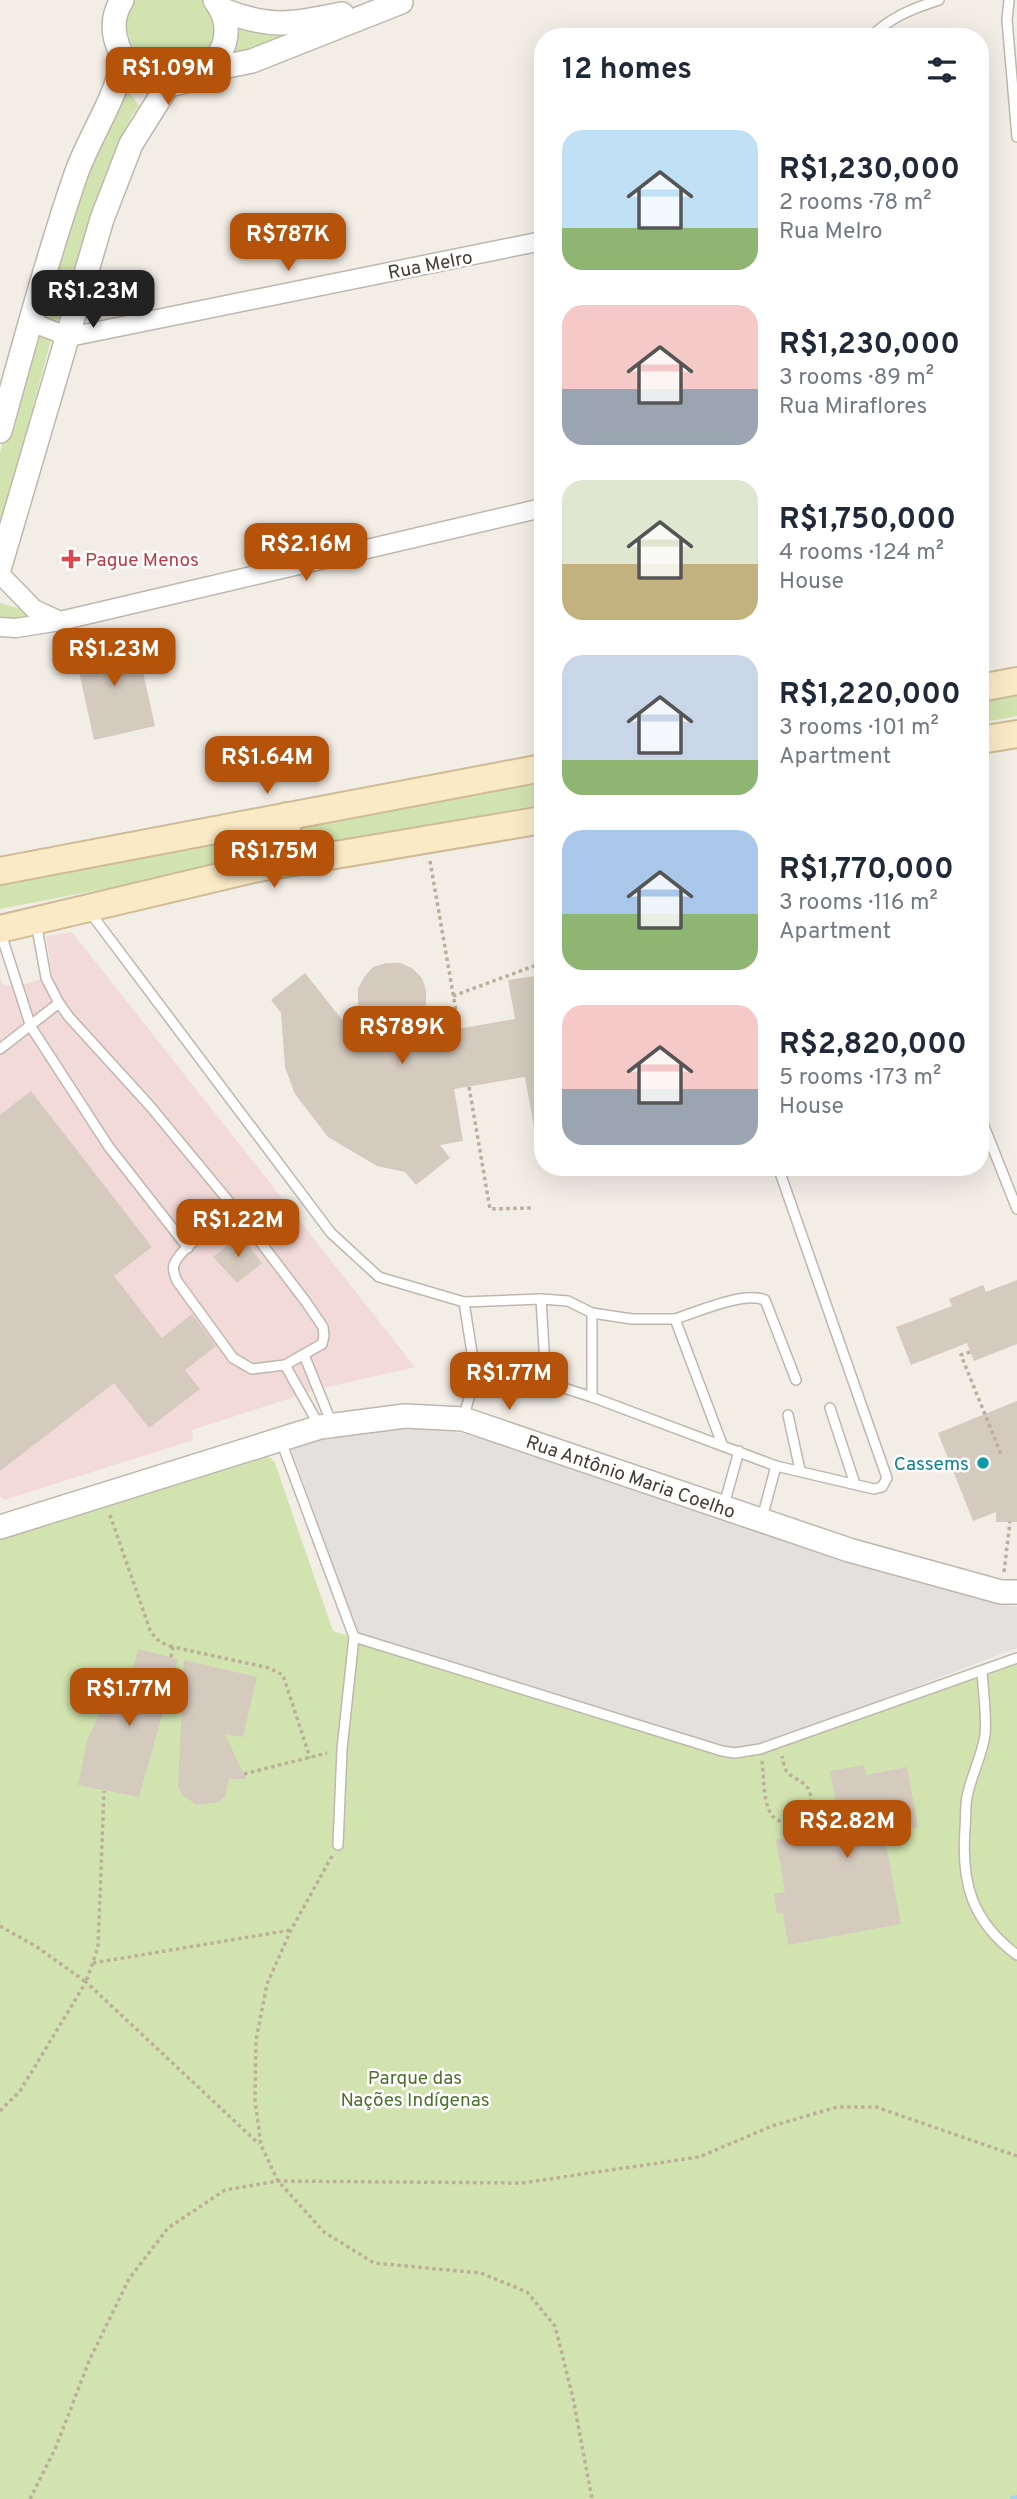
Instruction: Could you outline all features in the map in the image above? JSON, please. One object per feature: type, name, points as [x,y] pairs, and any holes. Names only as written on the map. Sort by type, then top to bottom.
[{"type":"main road","points":[[989,686],[1017,681]]},
{"type":"main road","points":[[989,739],[1017,734]]},
{"type":"main road","points":[[0,871],[534,770]]},
{"type":"main road","points":[[253,869],[276,855],[284,844],[288,831],[287,816]]},
{"type":"main road","points":[[0,930],[85,907],[253,869],[534,821]]},
{"type":"street","points":[[122,0],[113,32],[123,61],[142,78],[168,85],[190,82],[208,70],[221,52],[226,31],[219,5]]},
{"type":"street","points":[[219,5],[249,20],[291,25],[404,1]]},
{"type":"street","points":[[208,70],[252,61],[404,1]]},
{"type":"street","points":[[0,431],[54,236],[83,154],[117,86],[123,61]]},
{"type":"street","points":[[0,566],[102,219],[131,144],[168,85]]},
{"type":"street","name":"Rua Melro","points":[[69,337],[534,243]]},
{"type":"street","points":[[31,322],[69,337]]},
{"type":"street","points":[[0,627],[16,628],[60,621],[534,510]]},
{"type":"street","points":[[0,574],[34,610],[60,621]]},
{"type":"street","name":"Rua Antônio Maria Coelho","points":[[0,1527],[326,1426],[405,1416],[463,1419],[849,1550],[1009,1592]]},
{"type":"lane","points":[[880,28],[906,11],[939,0]]},
{"type":"lane","points":[[1009,0],[1007,20],[1017,137]]},
{"type":"lane","points":[[85,907],[331,1233],[379,1277],[464,1302],[541,1299],[569,1301],[592,1313],[632,1320],[675,1320],[737,1300],[758,1297],[765,1300],[796,1380]]},
{"type":"lane","points":[[36,921],[46,978],[59,1003],[150,1106],[236,1210],[323,1328],[322,1343],[285,1365],[252,1369],[233,1358],[177,1281],[173,1271],[174,1263],[188,1248],[236,1210]]},
{"type":"lane","points":[[0,930],[31,1027],[109,1147],[188,1248]]},
{"type":"lane","points":[[0,1049],[59,1003]]},
{"type":"lane","points":[[989,1139],[1017,1209]]},
{"type":"lane","points":[[473,1359],[593,1397],[776,1466],[874,1489],[882,1487],[887,1478],[781,1176]]},
{"type":"lane","points":[[541,1299],[546,1382]]},
{"type":"lane","points":[[463,1419],[473,1384],[473,1359],[464,1302]]},
{"type":"lane","points":[[592,1313],[593,1397]]},
{"type":"lane","points":[[675,1320],[722,1444]]},
{"type":"lane","points":[[304,1355],[326,1426]]},
{"type":"lane","points":[[285,1365],[326,1426]]},
{"type":"lane","points":[[830,1408],[855,1484]]},
{"type":"lane","points":[[788,1415],[800,1470]]},
{"type":"lane","points":[[280,1439],[354,1637],[342,1749],[338,1845]]},
{"type":"lane","points":[[723,1506],[739,1451]]},
{"type":"lane","points":[[761,1520],[776,1466]]},
{"type":"lane","points":[[354,1637],[735,1753],[760,1749],[1017,1658]]},
{"type":"lane","points":[[982,1671],[985,1738],[967,1797],[964,1865],[969,1893],[984,1923],[1002,1944],[1017,1955]]},
{"type":"path","points":[[427,841],[459,1028]]},
{"type":"path","points":[[453,996],[534,966]]},
{"type":"path","points":[[469,1087],[490,1209],[531,1208]]},
{"type":"path","points":[[970,1352],[961,1355],[1001,1454]]},
{"type":"path","points":[[103,1495],[155,1638],[163,1645],[269,1668],[283,1675],[310,1758]]},
{"type":"path","points":[[1009,1592],[1010,1522]]},
{"type":"path","points":[[171,1657],[173,1647]]},
{"type":"path","points":[[760,1749],[769,1810],[774,1817],[783,1821],[801,1818],[808,1811],[811,1794],[807,1786],[786,1771],[779,1742]]},
{"type":"path","points":[[244,1774],[342,1749]]},
{"type":"path","points":[[0,2111],[20,2091],[86,1982],[98,1948],[104,1791]]},
{"type":"path","points":[[792,1821],[795,1837]]},
{"type":"path","points":[[338,1845],[291,1930],[267,1984],[256,2040],[256,2100],[261,2145],[278,2181],[324,2232],[374,2263],[481,2273],[527,2292],[555,2326],[573,2398],[592,2499]]},
{"type":"path","points":[[0,1926],[37,1947],[86,1982],[261,2145]]},
{"type":"path","points":[[92,1964],[291,1930]]},
{"type":"path","points":[[30,2499],[56,2448],[89,2361],[129,2279],[168,2228],[225,2190],[278,2181],[522,2183],[699,2157],[772,2126],[837,2107],[876,2107],[1017,2156]]},
{"type":"shaded area","points":[[72,932],[415,1367],[319,1389],[192,1430],[193,1440],[4,1500],[0,1496],[0,978],[3,985],[18,986],[52,976],[46,936]]},
{"type":"shaded area","points":[[408,1426],[462,1433],[943,1588],[1017,1607],[1017,1648],[760,1746],[735,1750],[359,1638],[290,1445],[339,1433]]},
{"type":"green space","points":[[134,0],[209,0],[216,21],[214,38],[206,51],[194,61],[180,66],[164,66],[150,62],[137,52],[129,37],[128,13]]},
{"type":"green space","points":[[349,16],[252,59],[231,55],[231,21]]},
{"type":"green space","points":[[126,92],[129,92],[139,106],[131,117],[89,219],[48,351],[0,531],[0,453],[59,238],[89,158]]},
{"type":"green space","points":[[0,603],[18,608],[39,620],[0,624]]},
{"type":"green space","points":[[1017,685],[1017,716],[989,721],[989,690]]},
{"type":"green space","points":[[534,778],[534,806],[0,909],[0,879]]},
{"type":"green space","name":"Parque das Nações Indígenas","points":[[261,1456],[271,1458],[275,1463],[333,1631],[722,1754],[782,1742],[1017,1663],[1017,2499],[0,2499],[0,1538]]},
{"type":"building","points":[[135,636],[155,726],[94,740],[74,649]]},
{"type":"building","points":[[400,963],[412,968],[422,978],[426,990],[426,1004],[412,1037],[515,1019],[508,980],[534,976],[534,1127],[525,1077],[454,1089],[463,1141],[440,1145],[450,1158],[416,1185],[405,1172],[377,1166],[328,1137],[295,1094],[285,1067],[281,1013],[271,1000],[305,973],[358,1040],[358,989],[373,967]]},
{"type":"building","points":[[31,1091],[152,1247],[114,1276],[162,1338],[192,1314],[216,1346],[185,1370],[200,1389],[149,1428],[114,1383],[0,1471],[0,1115]]},
{"type":"building","points":[[240,1235],[262,1263],[237,1283],[213,1257]]},
{"type":"building","points":[[1017,1280],[1017,1344],[974,1361],[967,1343],[911,1365],[896,1327],[952,1306],[949,1299],[983,1285],[986,1292]]},
{"type":"building","name":"Cassems","points":[[1017,1401],[1017,1522],[996,1522],[996,1512],[973,1521],[938,1433]]},
{"type":"building","points":[[138,1649],[178,1659],[139,1797],[78,1785],[87,1740],[102,1709],[130,1681]]},
{"type":"building","points":[[184,1660],[257,1677],[243,1737],[225,1734],[246,1779],[229,1779],[225,1797],[218,1802],[197,1805],[182,1795],[178,1786]]},
{"type":"building","points":[[864,1765],[866,1775],[907,1767],[918,1827],[884,1834],[901,1924],[788,1945],[783,1913],[777,1914],[774,1894],[785,1892],[776,1840],[841,1828],[830,1771]]},
{"type":"waterway","points":[[1013,2499],[1017,2498]]},
{"type":"place","name":"Pague Menos","points":[[71,559]]},
{"type":"place","name":"Cassems","points":[[983,1463]]}]
